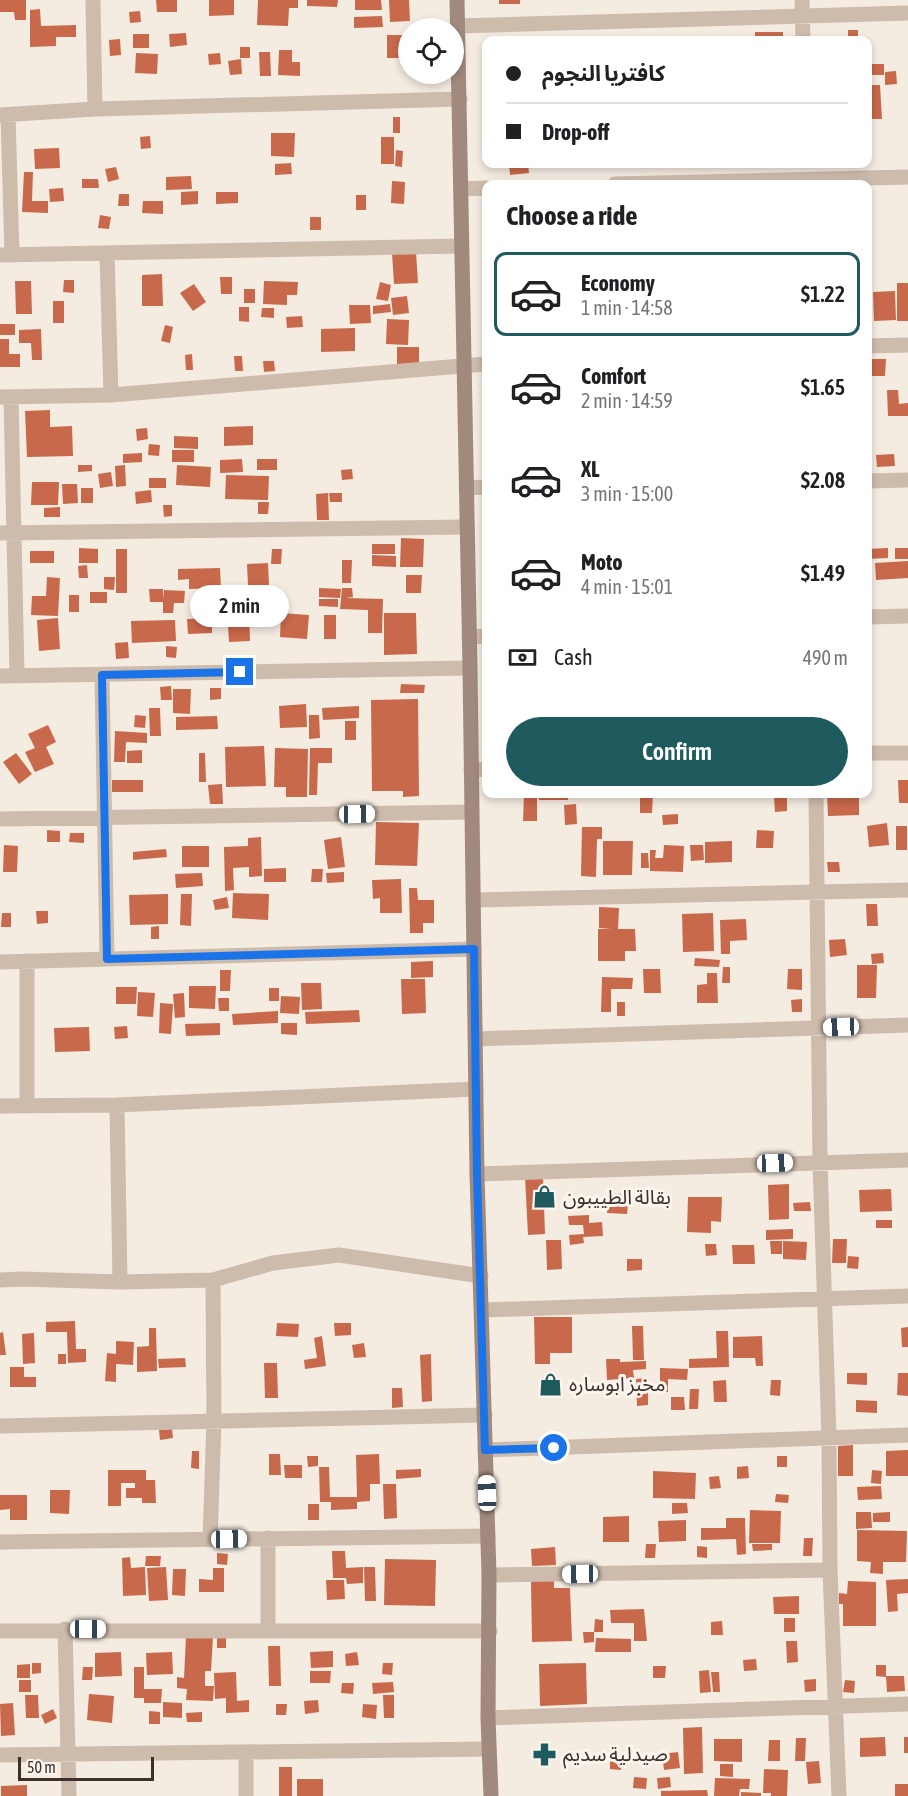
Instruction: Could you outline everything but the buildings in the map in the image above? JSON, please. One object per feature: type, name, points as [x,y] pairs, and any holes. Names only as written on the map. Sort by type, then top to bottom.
[{"type":"main road","points":[[458,0],[458,18]]},
{"type":"main road","points":[[460,84],[470,668],[479,769],[471,812],[477,1174],[483,1310],[489,1575],[488,1718],[491,1796]]},
{"type":"street","points":[[93,0],[95,109]]},
{"type":"street","points":[[802,0],[803,36]]},
{"type":"street","points":[[464,26],[908,13]]},
{"type":"street","points":[[460,99],[95,109],[4,115],[6,255],[461,246]]},
{"type":"street","points":[[710,180],[806,176],[908,177]]},
{"type":"street","points":[[462,189],[482,188]]},
{"type":"street","points":[[106,254],[111,395]]},
{"type":"street","points":[[872,346],[908,345]]},
{"type":"street","points":[[17,675],[6,533],[6,397],[111,395],[482,364]]},
{"type":"street","points":[[872,481],[908,480]]},
{"type":"street","points":[[466,488],[482,488]]},
{"type":"street","points":[[6,533],[467,527]]},
{"type":"street","points":[[872,617],[908,616]]},
{"type":"street","points":[[470,637],[482,636]]},
{"type":"street","points":[[0,676],[470,668]]},
{"type":"street","points":[[102,675],[107,959]]},
{"type":"street","points":[[872,753],[908,753]]},
{"type":"street","points":[[816,798],[820,1162],[830,1437],[830,1570],[839,1796]]},
{"type":"street","points":[[0,819],[471,812]]},
{"type":"street","points":[[473,900],[908,890]]},
{"type":"street","points":[[0,962],[474,949]]},
{"type":"street","points":[[27,961],[27,1105]]},
{"type":"street","points":[[475,1039],[908,1025]]},
{"type":"street","points":[[0,1106],[117,1105],[476,1089]]},
{"type":"street","points":[[117,1105],[120,1282]]},
{"type":"street","points":[[477,1174],[908,1160]]},
{"type":"street","points":[[0,1280],[120,1282],[213,1280],[273,1263],[339,1255],[481,1276]]},
{"type":"street","points":[[210,1539],[214,1422],[213,1280]]},
{"type":"street","points":[[483,1310],[908,1296]]},
{"type":"street","points":[[0,1426],[485,1415]]},
{"type":"street","points":[[485,1450],[908,1435]]},
{"type":"street","points":[[0,1542],[488,1536]]},
{"type":"street","points":[[268,1538],[268,1630]]},
{"type":"street","points":[[489,1575],[830,1570]]},
{"type":"street","points":[[65,1629],[69,1796]]},
{"type":"street","points":[[0,1630],[490,1631]]},
{"type":"street","points":[[488,1718],[908,1704]]},
{"type":"street","points":[[0,1755],[489,1749]]},
{"type":"street","points":[[246,1753],[246,1796]]},
{"type":"place","name":"بقالة الطييبون","points":[[545,1197]]},
{"type":"place","name":"مخبز ابوساره","points":[[551,1384]]},
{"type":"place","name":"صيدلية سديم","points":[[545,1754]]},
{"type":"route","points":[[240,672],[102,675],[107,959],[474,949],[477,1174],[483,1310],[485,1450],[554,1448]]}]
